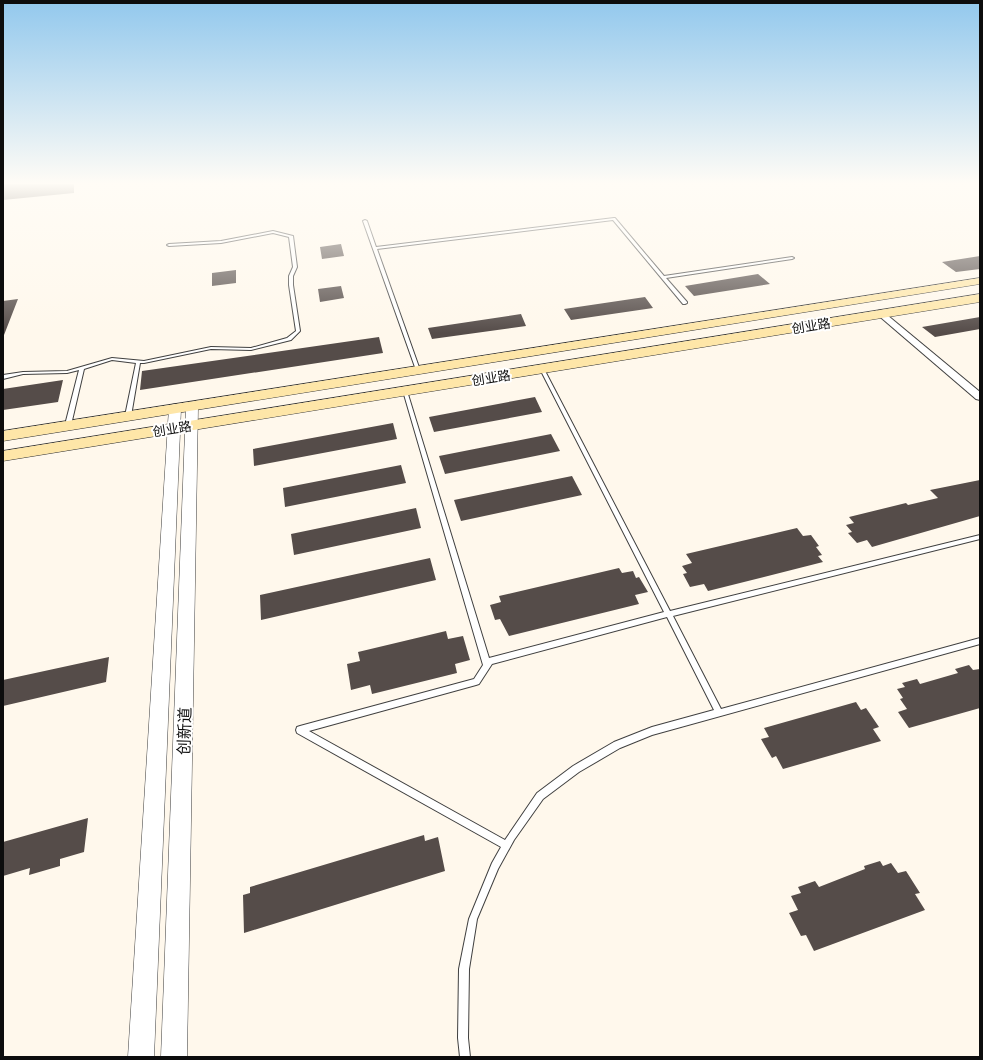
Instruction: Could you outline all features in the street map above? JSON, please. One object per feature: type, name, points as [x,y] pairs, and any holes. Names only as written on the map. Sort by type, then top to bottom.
[{"type":"main road","name":"创业路","points":[[3,436],[980,281]]},
{"type":"main road","name":"创业路","points":[[3,456],[980,298]]},
{"type":"street","points":[[881,314],[980,397]]},
{"type":"street","name":"创新道","points":[[141,1057],[184,407]]},
{"type":"street","name":"创新道","points":[[174,1057],[183,426]]},
{"type":"lane","points":[[169,245],[221,242],[265,233]]},
{"type":"lane","points":[[3,377],[23,373],[67,372],[112,359],[138,362],[211,348],[250,349],[289,339],[298,331],[291,285],[295,267],[291,236],[280,233]]},
{"type":"lane","points":[[369,233],[418,370]]},
{"type":"lane","points":[[374,248],[494,233]]},
{"type":"lane","points":[[626,233],[685,303]]},
{"type":"lane","points":[[663,277],[792,258]]},
{"type":"lane","points":[[128,416],[138,362]]},
{"type":"lane","points":[[68,425],[82,367]]},
{"type":"lane","points":[[542,368],[719,712]]},
{"type":"lane","points":[[405,391],[487,665]]},
{"type":"lane","points":[[506,845],[300,730],[476,682],[490,661],[669,614],[980,537]]},
{"type":"lane","points":[[465,1057],[463,1038],[464,969],[473,919],[495,866],[506,845],[540,796],[576,769],[617,745],[652,731],[980,641]]},
{"type":"building","points":[[341,244],[344,256],[322,259],[320,247]]},
{"type":"building","points":[[980,256],[980,269],[956,272],[942,262]]},
{"type":"building","points":[[236,270],[236,283],[212,286],[212,273]]},
{"type":"building","points":[[758,274],[770,284],[694,296],[685,286]]},
{"type":"building","points":[[341,286],[344,298],[320,302],[318,289]]},
{"type":"building","points":[[645,297],[653,308],[571,320],[564,309]]},
{"type":"building","points":[[18,299],[4,335],[3,335],[3,301]]},
{"type":"building","points":[[521,314],[526,326],[432,339],[428,328]]},
{"type":"building","points":[[980,317],[980,329],[935,337],[922,327]]},
{"type":"building","points":[[379,337],[383,353],[140,390],[142,371]]},
{"type":"building","points":[[63,380],[58,402],[3,410],[3,389]]},
{"type":"building","points":[[535,397],[542,412],[434,432],[429,417]]},
{"type":"building","points":[[393,423],[397,439],[254,466],[253,449]]},
{"type":"building","points":[[551,434],[560,451],[445,474],[439,456]]},
{"type":"building","points":[[401,465],[406,483],[285,507],[283,488]]},
{"type":"building","points":[[572,476],[582,495],[461,521],[454,500]]},
{"type":"building","points":[[980,480],[980,516],[872,547],[867,540],[857,543],[848,533],[852,532],[846,525],[854,523],[849,517],[906,503],[908,505],[938,498],[930,490]]},
{"type":"building","points":[[416,508],[421,528],[294,555],[291,534]]},
{"type":"building","points":[[797,528],[803,536],[811,535],[819,546],[816,547],[822,555],[818,556],[823,562],[708,591],[704,584],[690,587],[683,574],[687,573],[682,566],[692,563],[686,554]]},
{"type":"building","points":[[430,558],[436,580],[261,620],[260,595]]},
{"type":"building","points":[[619,568],[622,573],[633,571],[636,578],[639,577],[648,592],[635,595],[639,604],[509,636],[500,619],[495,620],[490,605],[501,602],[499,596]]},
{"type":"building","points":[[446,631],[448,639],[463,636],[470,660],[455,664],[457,673],[372,694],[370,685],[351,690],[347,664],[360,661],[358,652]]},
{"type":"building","points":[[109,657],[106,682],[3,706],[3,680]]},
{"type":"building","points":[[969,665],[973,670],[980,669],[980,708],[909,728],[898,712],[907,709],[900,699],[903,698],[897,689],[905,687],[902,683],[917,679],[920,684],[958,673],[955,669]]},
{"type":"building","points":[[856,702],[861,710],[866,708],[879,727],[873,729],[881,741],[783,769],[776,756],[772,758],[761,739],[769,737],[764,728]]},
{"type":"building","points":[[88,818],[84,852],[60,859],[60,866],[29,875],[30,868],[3,876],[3,842]]},
{"type":"building","points":[[424,835],[425,841],[438,837],[445,871],[244,933],[243,895],[250,893],[250,887]]},
{"type":"building","points":[[880,861],[883,866],[891,863],[898,873],[906,871],[920,893],[915,894],[925,910],[814,951],[806,935],[801,936],[789,913],[798,910],[791,896],[801,893],[798,887],[815,881],[819,887],[865,869],[864,866]]}]
